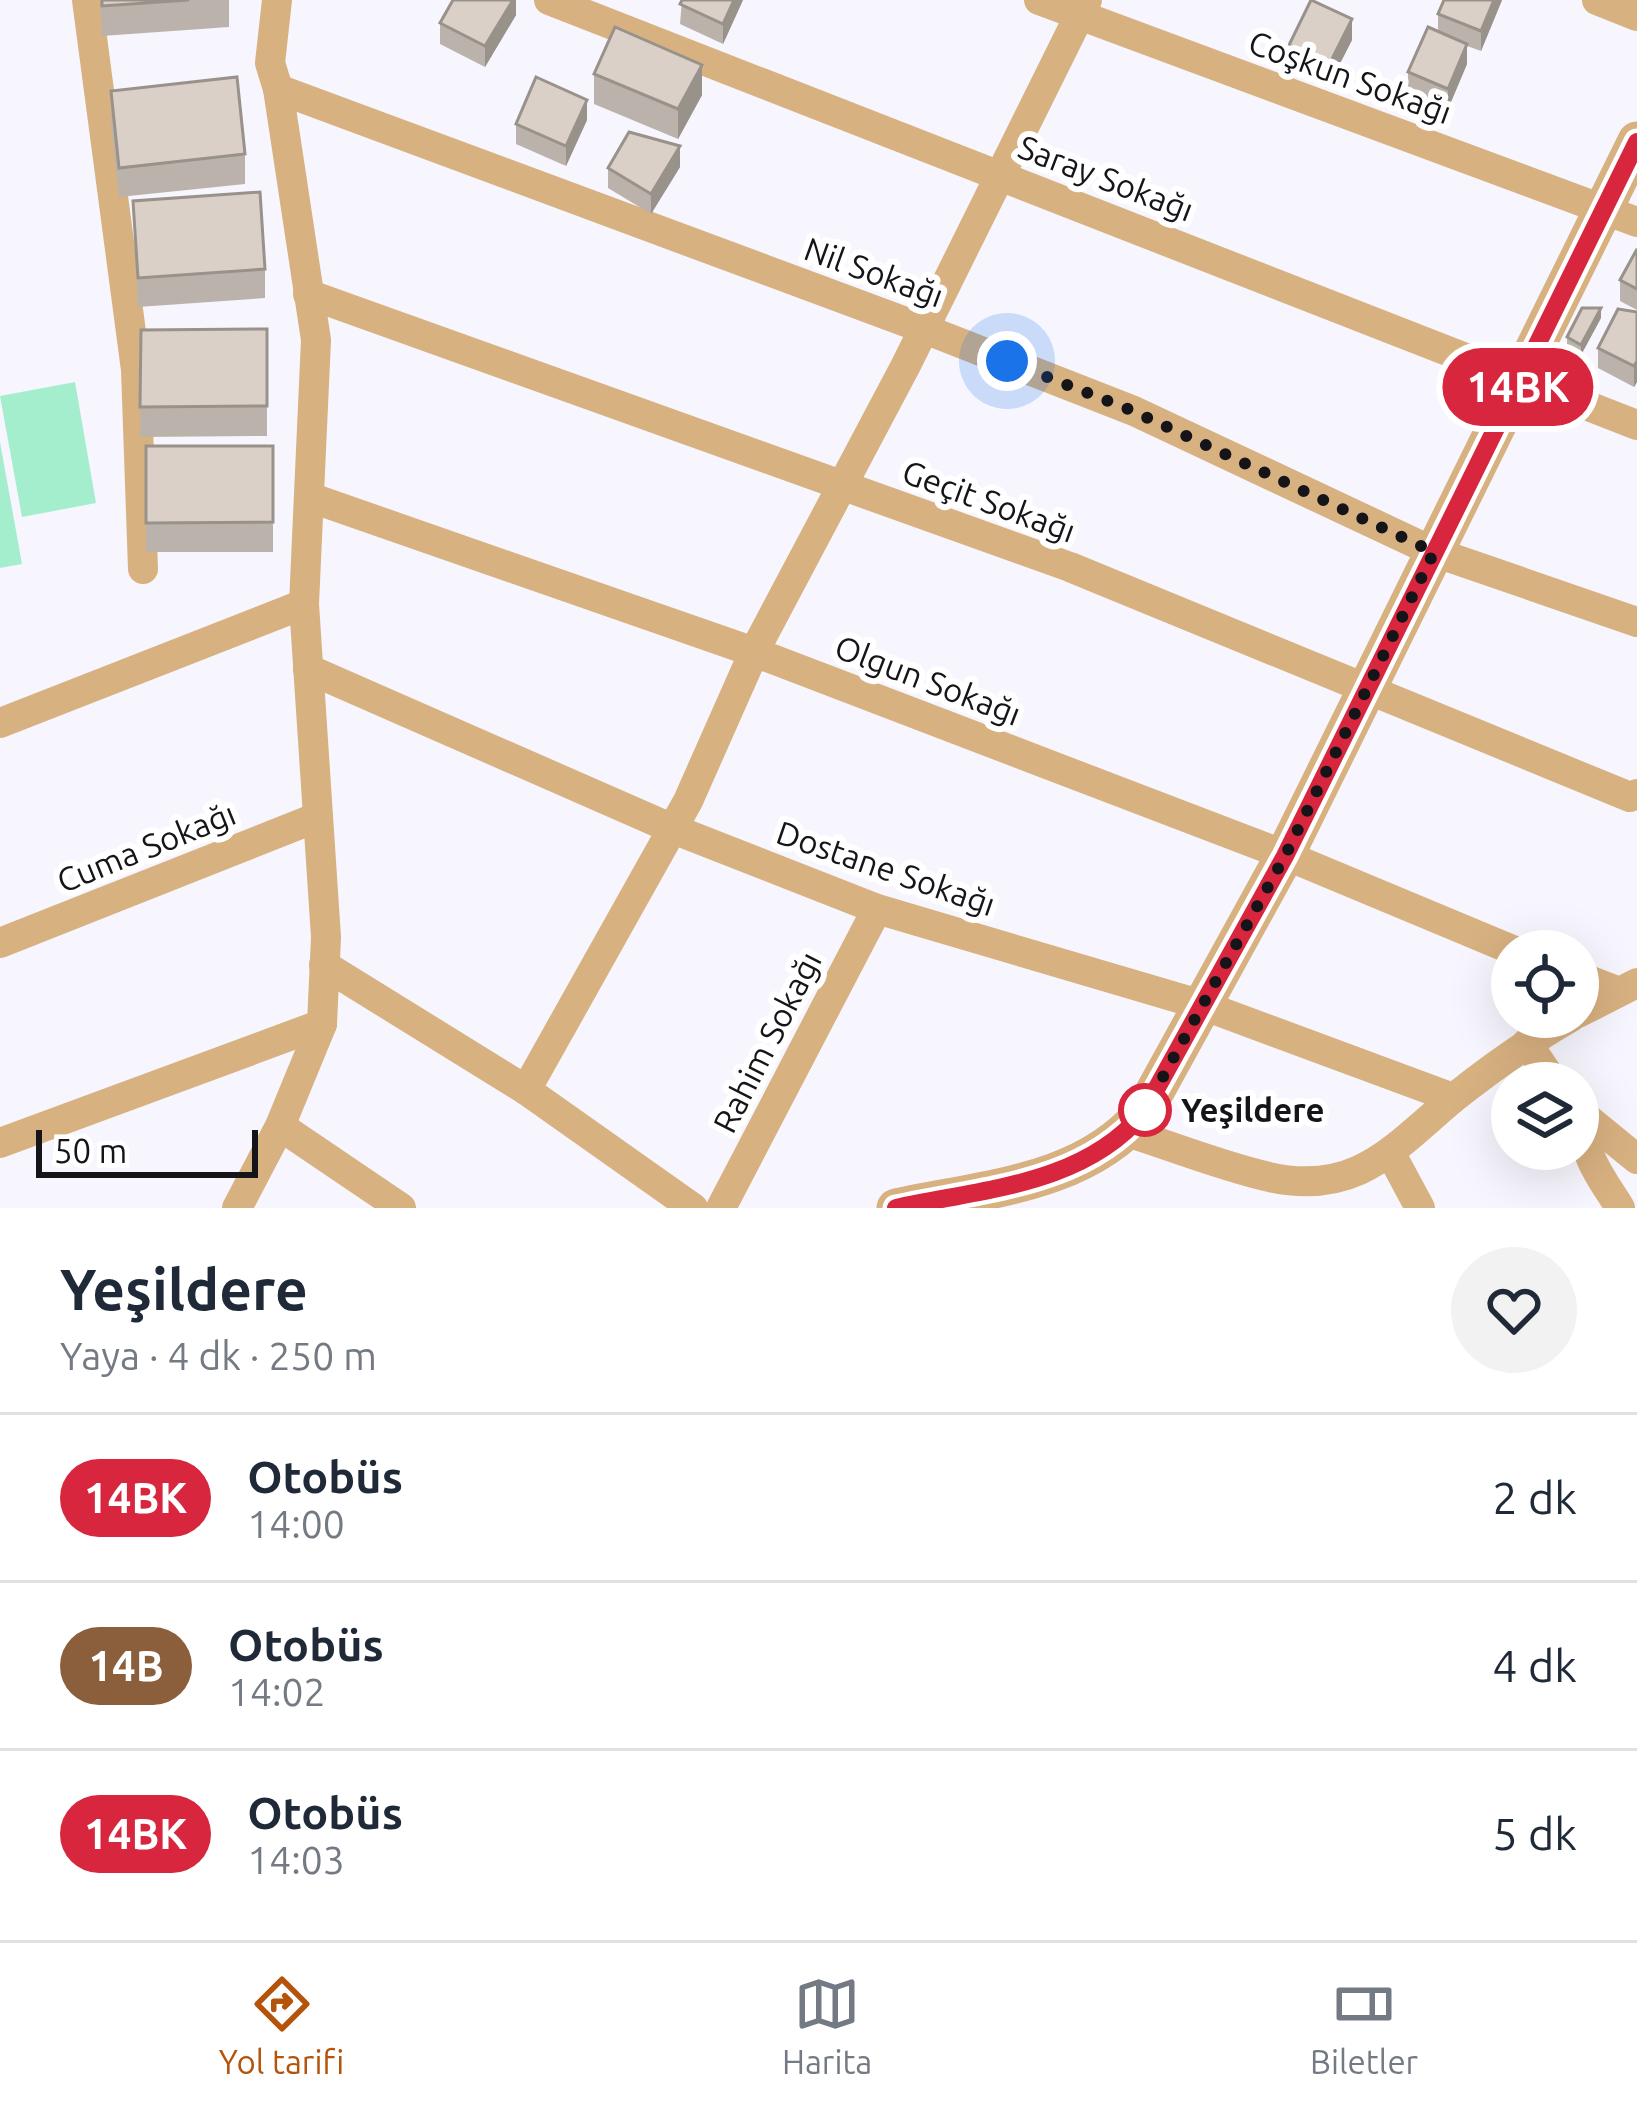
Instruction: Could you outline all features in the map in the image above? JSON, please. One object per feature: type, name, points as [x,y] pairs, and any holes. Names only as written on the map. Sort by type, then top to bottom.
[{"type":"street","points":[[87,0],[136,370],[143,569]]},
{"type":"street","points":[[237,1208],[280,1126],[322,1024],[318,818],[304,604],[316,340],[278,89],[270,63],[278,0]]},
{"type":"street","name":"Saray Sokağı","points":[[549,0],[1637,425]]},
{"type":"street","name":"Coşkun Sokağı","points":[[1039,0],[1083,8],[1622,216]]},
{"type":"street","points":[[1597,0],[1637,16]]},
{"type":"street","points":[[526,1090],[673,829],[754,652],[843,487],[1083,8]]},
{"type":"street","name":"Nil Sokağı","points":[[278,89],[922,328],[1133,411],[1434,552],[1637,622]]},
{"type":"street","points":[[896,1208],[1064,1171],[1090,1160],[1127,1132],[1153,1099],[1285,856],[1523,377],[1622,216],[1637,142]]},
{"type":"street","name":"Geçit Sokağı","points":[[308,294],[1070,567],[1630,797],[1637,794]]},
{"type":"street","name":"Olgun Sokağı","points":[[309,497],[754,652],[1285,856],[1491,941]]},
{"type":"street","points":[[0,723],[304,604]]},
{"type":"street","name":"Dostane Sokağı","points":[[308,670],[673,829],[877,909],[1202,1005],[1454,1098]]},
{"type":"street","name":"Cuma Sokağı","points":[[0,943],[318,818]]},
{"type":"street","name":"Rahim Sokağı","points":[[721,1208],[877,909]]},
{"type":"street","points":[[324,965],[526,1090],[693,1208]]},
{"type":"street","points":[[1599,1002],[1627,987]]},
{"type":"street","points":[[0,1143],[322,1024]]},
{"type":"street","points":[[1127,1132],[1271,1178],[1334,1177],[1391,1154],[1454,1098],[1534,1038]]},
{"type":"street","points":[[1527,1042],[1540,1062]]},
{"type":"street","points":[[280,1126],[401,1208]]},
{"type":"street","points":[[1599,1127],[1637,1159]]},
{"type":"street","points":[[1391,1154],[1420,1208]]},
{"type":"street","points":[[1598,1170],[1620,1208]]},
{"type":"green space","points":[[75,382],[96,503],[22,517],[0,396]]},
{"type":"green space","points":[[0,442],[22,564],[0,568]]},
{"type":"building","points":[[102,0],[189,0],[102,6]]},
{"type":"building","points":[[453,0],[513,0],[485,46],[440,23]]},
{"type":"building","points":[[682,0],[734,0],[723,24],[680,4]]},
{"type":"building","points":[[1311,0],[1352,19],[1329,65],[1289,45]]},
{"type":"building","points":[[1444,0],[1494,0],[1481,31],[1438,14]]},
{"type":"building","points":[[615,27],[702,65],[678,109],[594,74]]},
{"type":"building","points":[[1428,27],[1467,44],[1448,89],[1408,72]]},
{"type":"building","points":[[237,77],[245,154],[119,168],[111,91]]},
{"type":"building","points":[[536,77],[587,100],[566,146],[516,124]]},
{"type":"building","points":[[629,132],[680,146],[651,194],[608,168]]},
{"type":"building","points":[[260,192],[265,269],[138,278],[133,201]]},
{"type":"building","points":[[1637,249],[1637,289],[1620,280]]},
{"type":"building","points":[[1582,308],[1601,308],[1581,345],[1567,337]]},
{"type":"building","points":[[1618,309],[1637,312],[1634,366],[1598,348]]},
{"type":"building","points":[[267,329],[267,406],[140,407],[141,330]]},
{"type":"building","points":[[146,446],[273,446],[273,522],[146,523]]},
{"type":"bus line","name":"14BK","points":[[896,1208],[1064,1171],[1090,1160],[1127,1132],[1153,1099],[1285,856],[1637,142]]},
{"type":"place","name":"Yeşildere","points":[[1145,1110]]},
{"type":"route","points":[[1007,361],[1133,411],[1434,552],[1285,856],[1143,1113],[1145,1110]]}]
